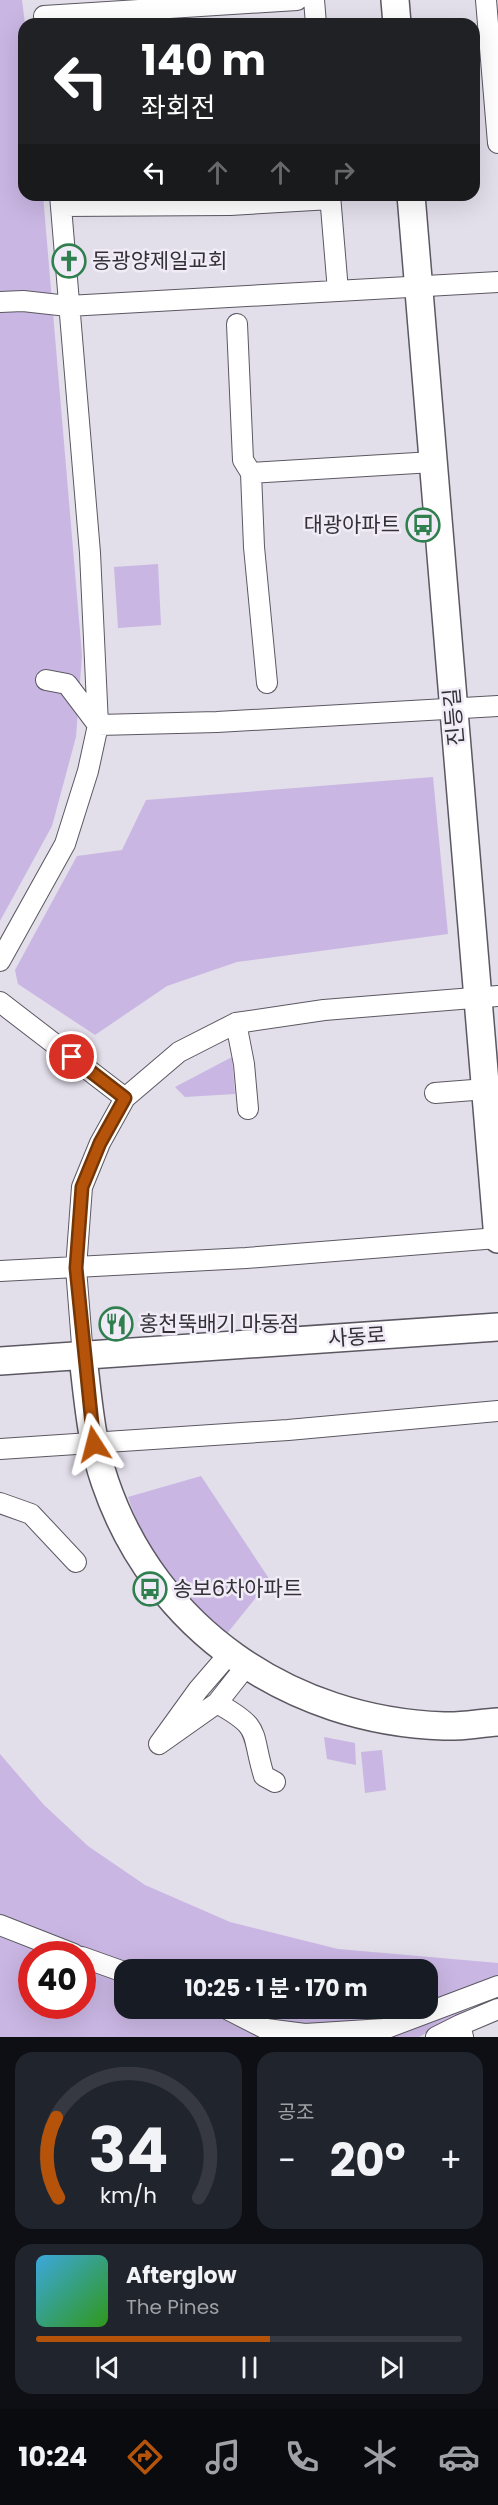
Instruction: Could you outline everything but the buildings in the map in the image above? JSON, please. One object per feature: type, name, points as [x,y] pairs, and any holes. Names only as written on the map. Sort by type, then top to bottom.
[{"type":"street","points":[[43,13],[297,0]]},
{"type":"street","points":[[314,0],[316,18]]},
{"type":"street","points":[[395,0],[396,18]]},
{"type":"street","points":[[486,0],[495,63],[498,143]]},
{"type":"street","points":[[0,961],[65,844],[88,771],[98,725],[90,553],[61,201],[230,205],[280,201]]},
{"type":"street","points":[[331,201],[338,291]]},
{"type":"street","name":"진등길","points":[[412,201],[454,709],[488,997],[486,1089],[498,1239]]},
{"type":"street","points":[[0,302],[23,301],[68,306],[498,282]]},
{"type":"street","points":[[237,324],[243,460],[251,473],[254,547],[267,683]]},
{"type":"street","points":[[251,473],[433,462]]},
{"type":"street","points":[[46,680],[67,684],[98,725]]},
{"type":"street","points":[[98,725],[217,722],[498,706]]},
{"type":"street","points":[[488,997],[324,1010],[236,1023],[179,1052],[125,1098],[100,1143],[82,1187],[76,1268],[83,1357],[94,1444],[105,1483],[139,1556],[167,1595],[238,1660],[295,1694],[390,1720],[444,1726],[498,1722]]},
{"type":"street","points":[[0,1002],[125,1098]]},
{"type":"street","points":[[236,1023],[244,1064],[248,1109]]},
{"type":"street","points":[[435,1093],[486,1089]]},
{"type":"street","points":[[0,1271],[76,1268],[498,1239]]},
{"type":"street","name":"사동로","points":[[0,1361],[498,1327]]},
{"type":"street","points":[[0,1449],[288,1431],[498,1411]]},
{"type":"street","points":[[0,1503],[31,1514],[76,1562]]},
{"type":"street","points":[[238,1660],[217,1703],[159,1744],[198,1690],[238,1660]]},
{"type":"street","points":[[217,1703],[241,1717],[254,1730],[264,1776],[274,1782]]},
{"type":"street","points":[[0,1925],[41,1941]]},
{"type":"street","points":[[96,1963],[114,1969]]},
{"type":"street","points":[[240,2019],[259,2033],[305,2036],[384,2029],[498,1986]]},
{"type":"street","points":[[436,2037],[462,2031],[498,2009]]},
{"type":"shaded area","points":[[0,0],[22,0],[24,18],[18,18],[18,201],[44,201],[82,655],[76,737],[52,826],[0,921]]},
{"type":"shaded area","points":[[158,564],[161,625],[118,628],[114,567]]},
{"type":"shaded area","points":[[433,777],[448,934],[237,962],[167,986],[95,1035],[18,984],[15,970],[77,856],[122,850],[146,800]]},
{"type":"shaded area","points":[[232,1057],[235,1094],[185,1097],[175,1087]]},
{"type":"shaded area","points":[[201,1476],[270,1580],[225,1636],[168,1573],[145,1537],[128,1497]]},
{"type":"shaded area","points":[[324,1737],[355,1743],[356,1765],[327,1759]]},
{"type":"shaded area","points":[[382,1750],[386,1790],[365,1793],[361,1752]]},
{"type":"shaded area","points":[[0,1754],[44,1805],[88,1846],[145,1885],[230,1922],[338,1949],[498,1963],[498,1992],[419,2037],[0,2037]]},
{"type":"place","name":"동광양제일교회","points":[[69,261]]},
{"type":"place","name":"대광아파트","points":[[423,525]]},
{"type":"place","name":"홍천뚝배기 마동점","points":[[116,1324]]},
{"type":"place","name":"송보6차아파트","points":[[150,1589]]},
{"type":"route","points":[[72,1057],[125,1098],[100,1143],[82,1187],[76,1268],[85,1376],[94,1444]]}]
